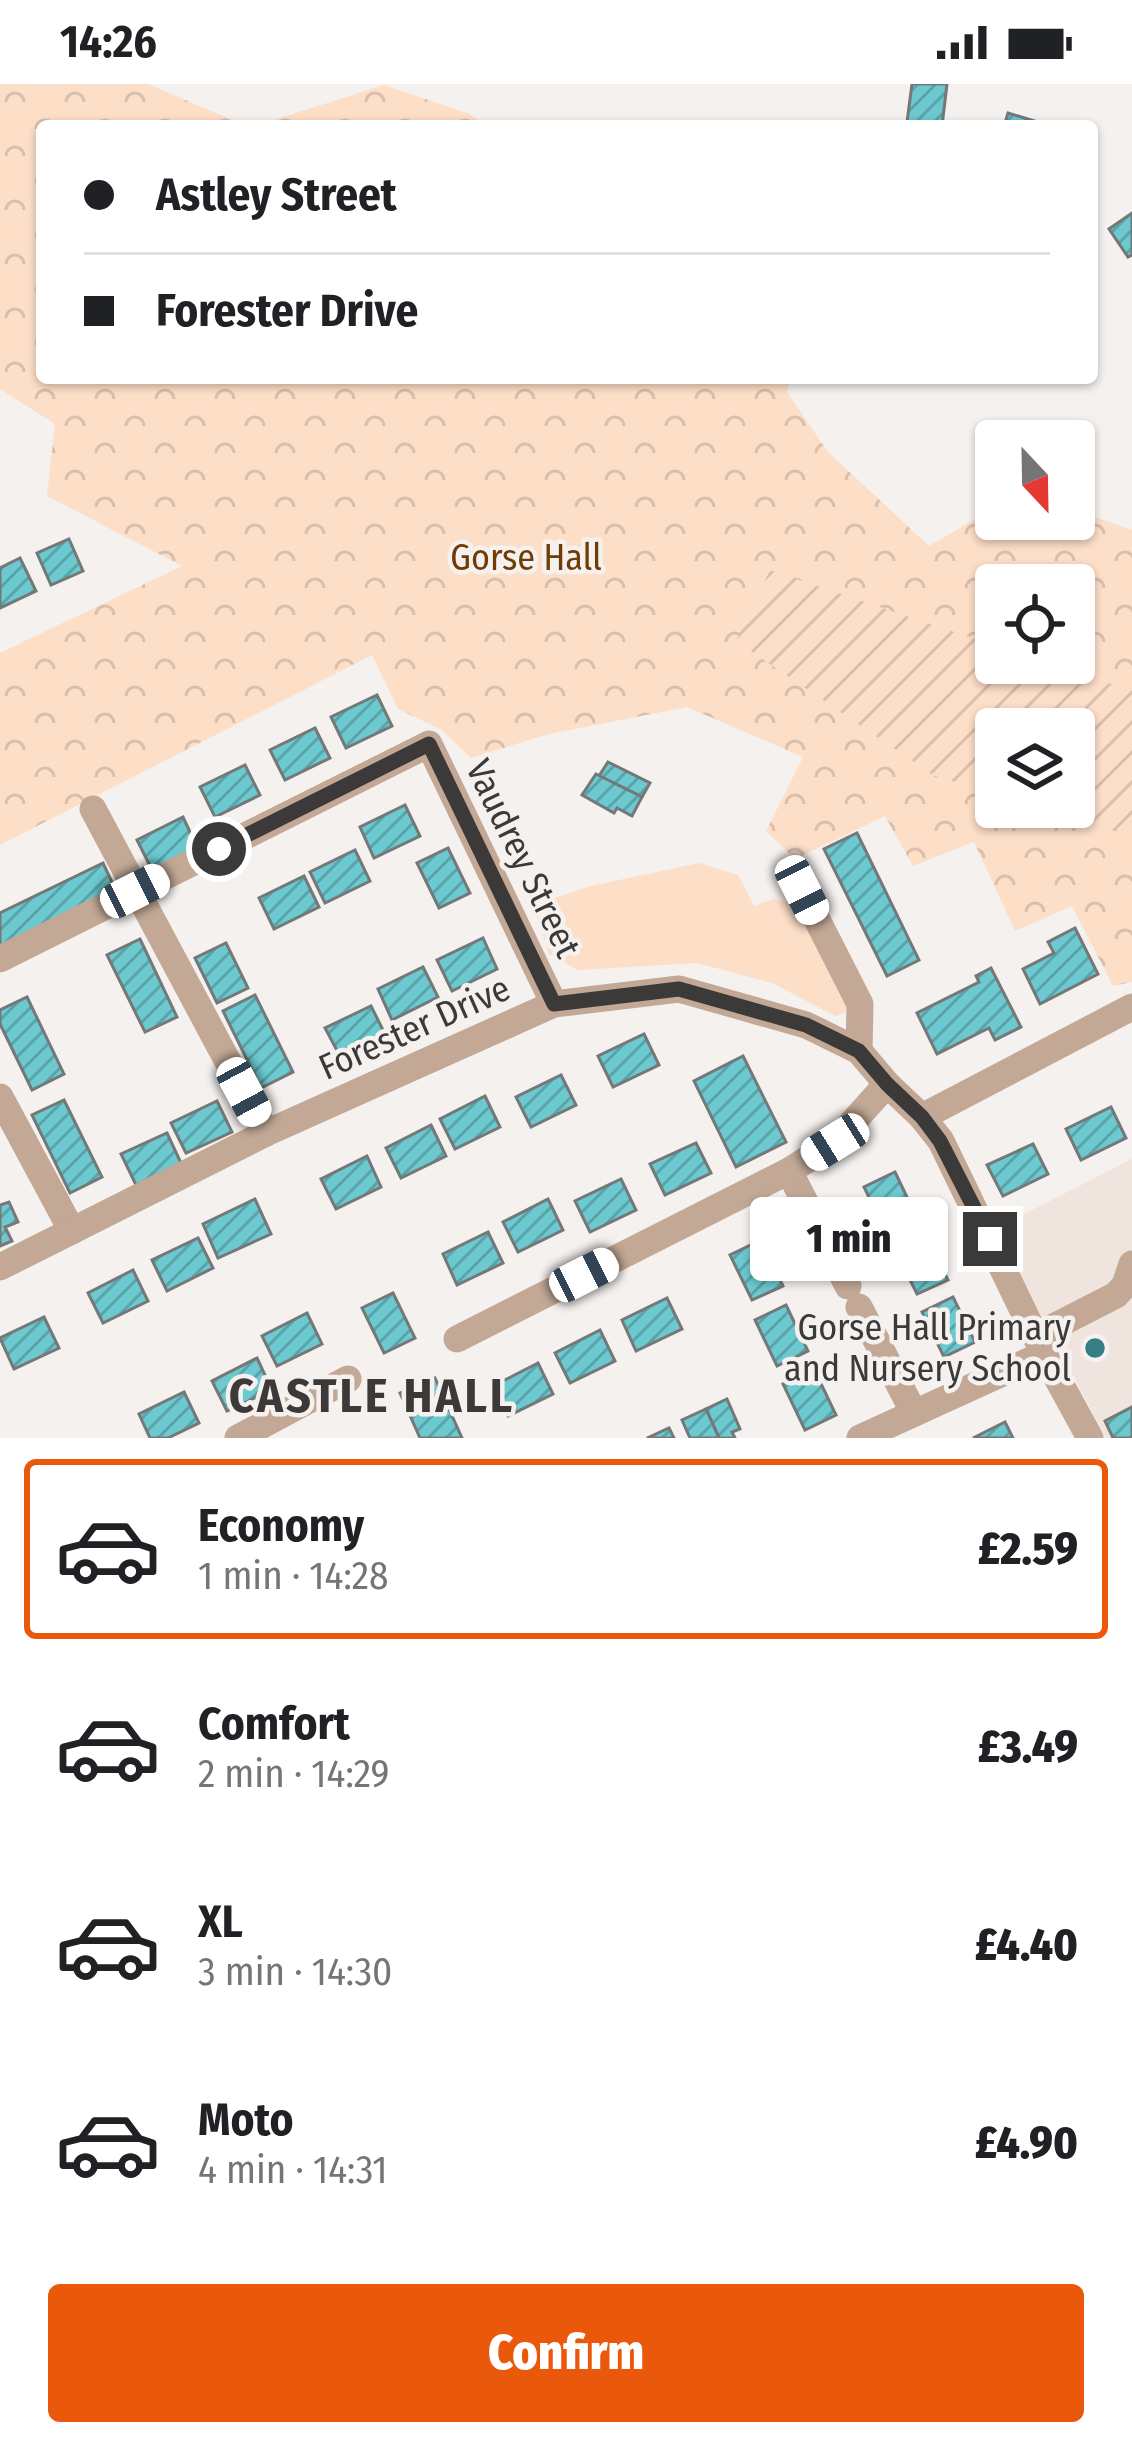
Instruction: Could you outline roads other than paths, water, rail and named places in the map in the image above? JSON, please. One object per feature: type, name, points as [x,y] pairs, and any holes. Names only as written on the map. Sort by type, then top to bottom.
[{"type":"street","name":"Vaudrey Street","points":[[135,891],[429,744],[554,1004]]},
{"type":"street","points":[[93,809],[266,1132]]},
{"type":"street","points":[[802,890],[860,1004],[859,1051]]},
{"type":"street","points":[[0,959],[135,891]]},
{"type":"street","name":"Forester Drive","points":[[0,1267],[266,1132],[554,1004],[679,989],[806,1025],[859,1051],[922,1117],[940,1141],[1090,1438]]},
{"type":"street","points":[[922,1117],[1132,1007]]},
{"type":"street","points":[[457,1339],[789,1171],[835,1142],[887,1084]]},
{"type":"street","points":[[0,1096],[72,1231]]},
{"type":"street","points":[[789,1171],[914,1413]]},
{"type":"street","points":[[860,1438],[1040,1345],[1116,1295],[1132,1264]]},
{"type":"street","points":[[238,1438],[348,1379]]},
{"type":"place","name":"Gorse Hall Primary and Nursery School","points":[[1095,1348]]},
{"type":"district","name":"CASTLE HALL","points":[[372,1395]]},
{"type":"park label","name":"Gorse Hall","points":[[526,557]]}]
